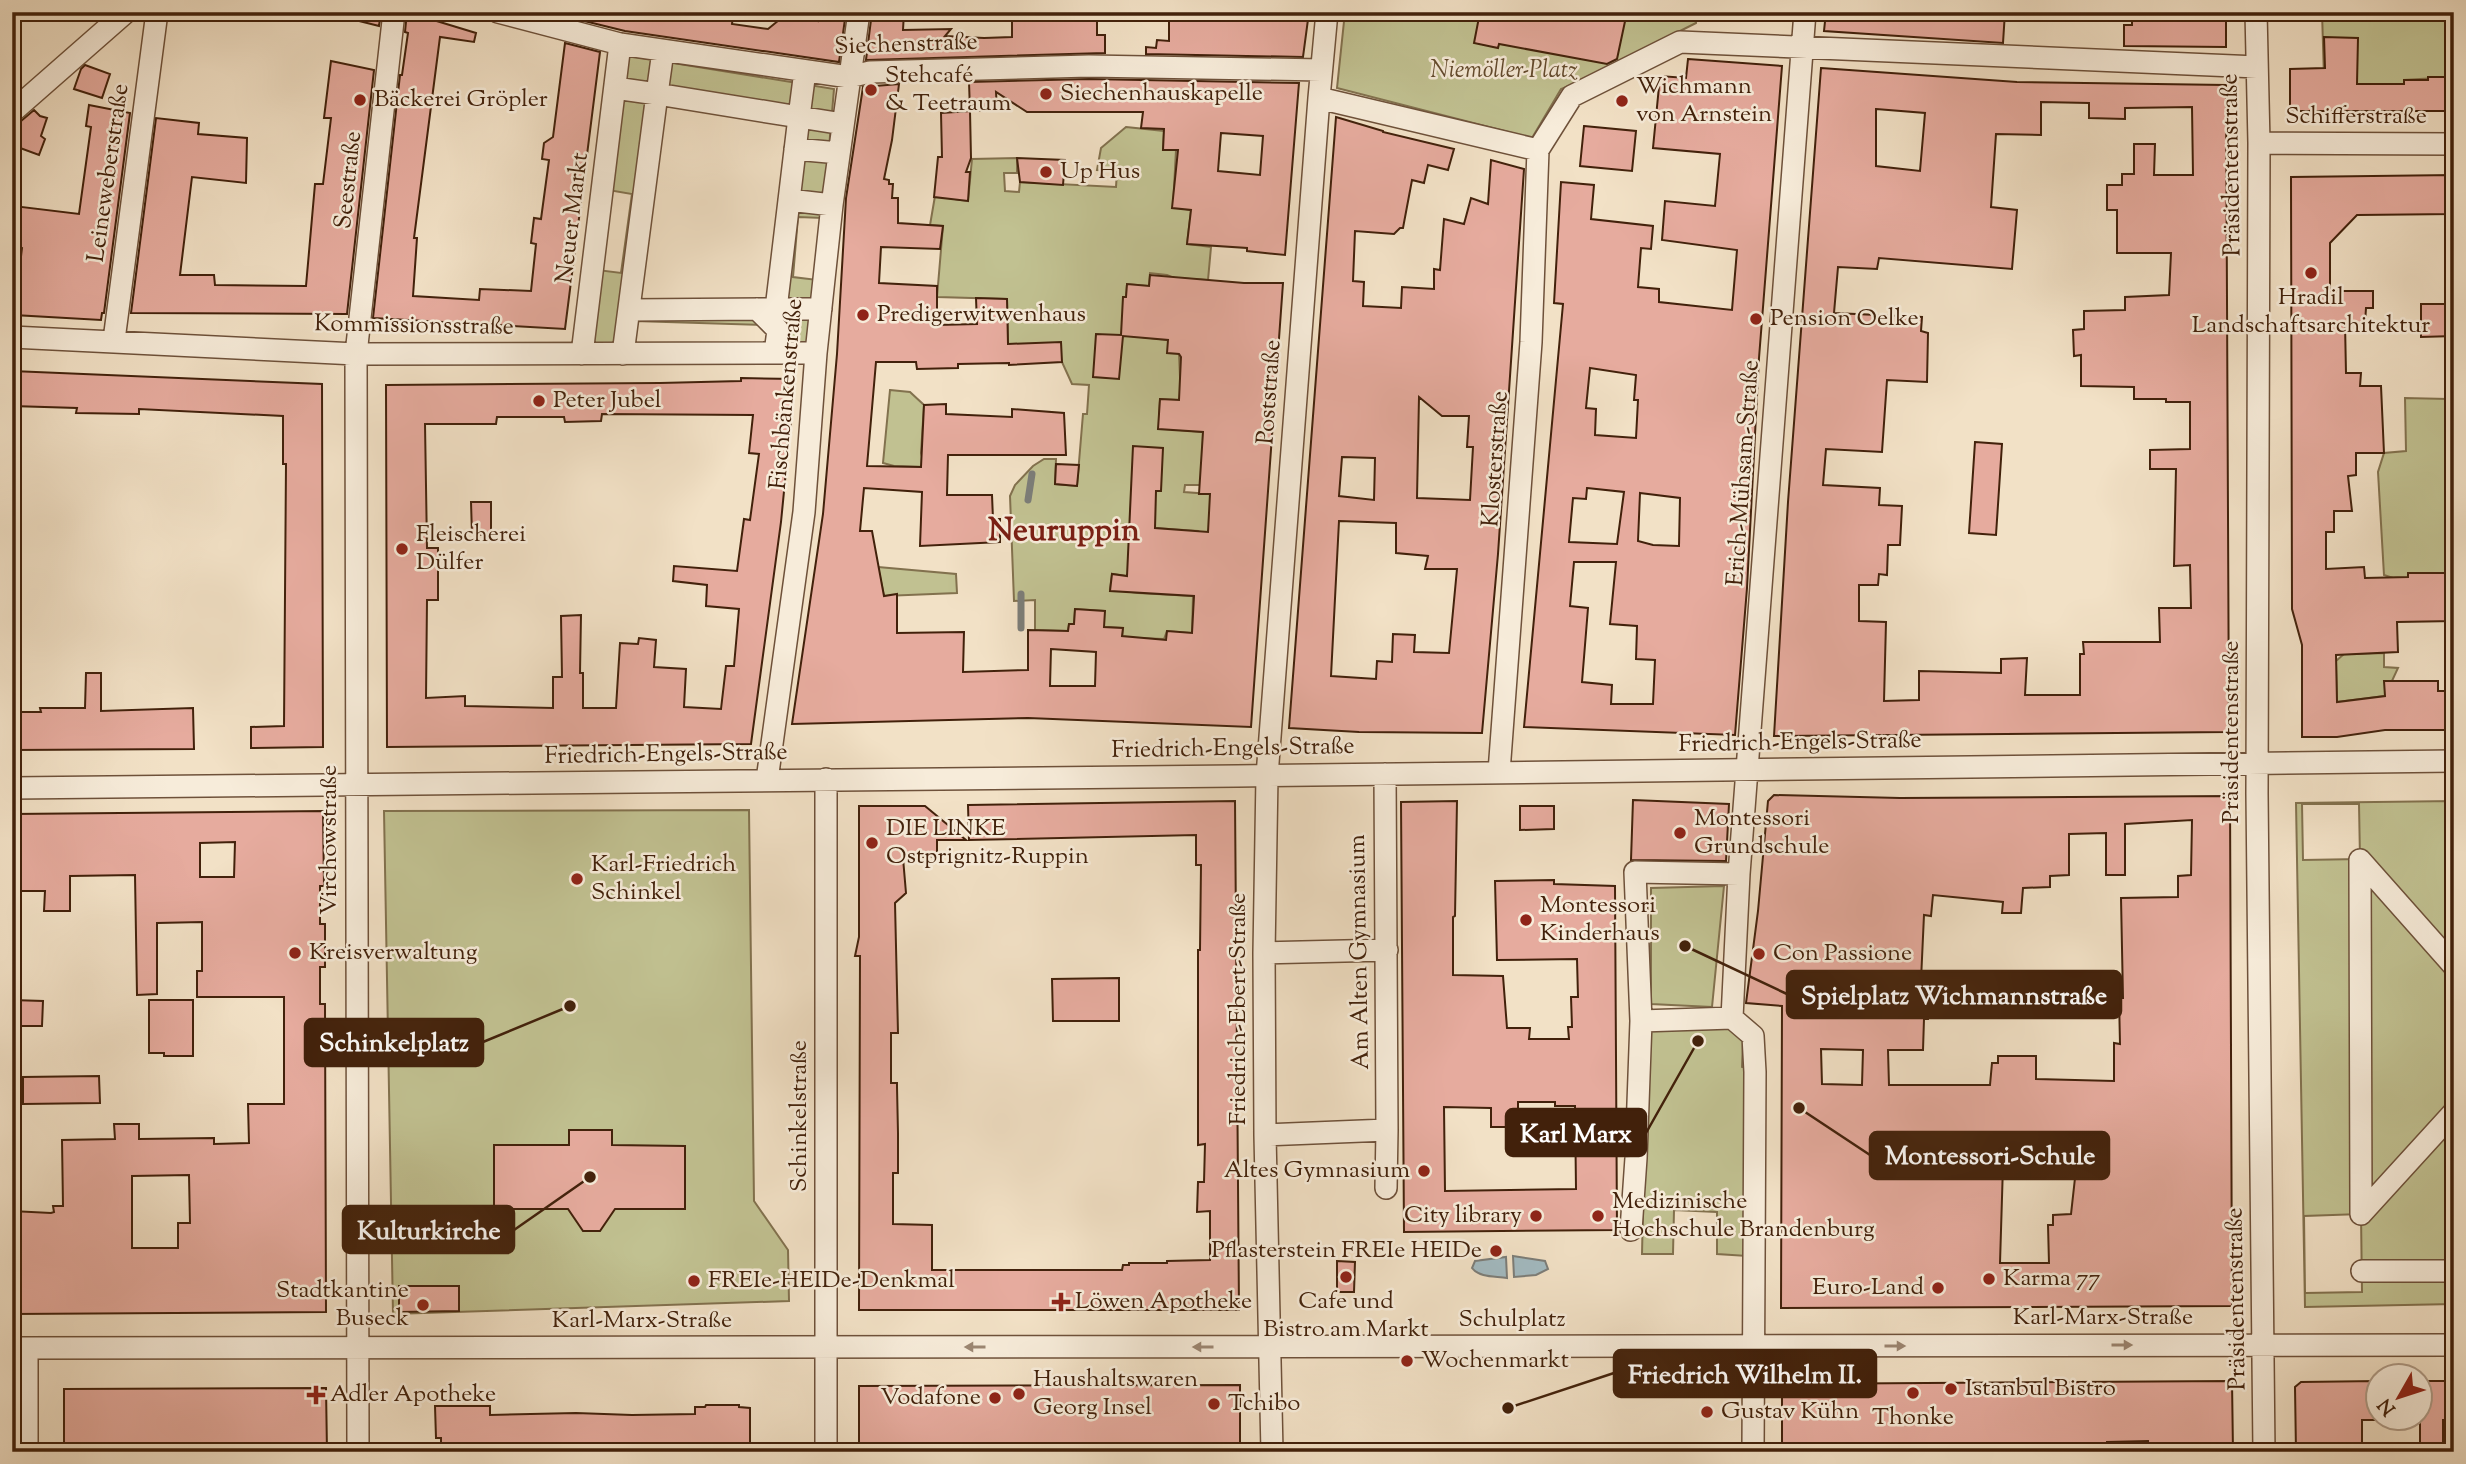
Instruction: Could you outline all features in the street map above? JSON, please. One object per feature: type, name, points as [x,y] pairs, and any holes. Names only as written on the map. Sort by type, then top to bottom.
[{"type":"street","points":[[12,112],[126,12]]},
{"type":"street","name":"Leineweberstraße","points":[[114,340],[157,12]]},
{"type":"street","name":"Seestraße","points":[[356,354],[394,12]]},
{"type":"street","name":"Siechenstraße","points":[[498,12],[620,44],[849,77],[870,72],[1089,66],[1321,70]]},
{"type":"street","name":"Fischbänkenstraße","points":[[767,780],[804,512],[816,353],[832,205],[859,12]]},
{"type":"street","name":"Poststraße","points":[[1267,776],[1327,12]]},
{"type":"street","name":"Erich-Mühsam-Straße","points":[[1732,1018],[1739,874],[1805,12]]},
{"type":"street","name":"Präsidentenstraße","points":[[2256,12],[2259,143],[2258,764],[2264,1452]]},
{"type":"street","points":[[1319,98],[1538,150],[1572,96],[1680,42],[2257,67]]},
{"type":"street","name":"Neuer Markt","points":[[582,354],[620,44]]},
{"type":"street","points":[[623,354],[663,51]]},
{"type":"street","points":[[775,354],[778,330],[766,309],[789,200],[805,71]]},
{"type":"street","points":[[615,88],[843,124]]},
{"type":"street","name":"Schifferstraße","points":[[2259,143],[2454,144]]},
{"type":"street","points":[[795,149],[839,153]]},
{"type":"street","name":"Klosterstraße","points":[[1499,772],[1531,342],[1538,150]]},
{"type":"street","points":[[789,200],[832,205]]},
{"type":"street","points":[[629,310],[821,309]]},
{"type":"street","name":"Kommissionsstraße","points":[[12,337],[356,354],[816,353]]},
{"type":"street","name":"Virchowstraße","points":[[356,354],[358,1452]]},
{"type":"street","name":"Friedrich-Engels-Straße","points":[[12,788],[2454,761]]},
{"type":"street","name":"Am Alten Gymnasium","points":[[1385,774],[1386,1188]]},
{"type":"street","name":"Friedrich-Ebert-Straße","points":[[1267,776],[1265,1135],[1272,1452]]},
{"type":"street","name":"Schinkelstraße","points":[[826,1452],[827,779]]},
{"type":"street","points":[[2454,966],[2360,860],[2361,1214],[2454,1112]]},
{"type":"street","points":[[1631,1230],[1641,1021],[1635,872],[1739,874]]},
{"type":"street","points":[[1264,953],[1387,950]]},
{"type":"street","points":[[1641,1021],[1732,1018],[1753,1036],[1753,1452]]},
{"type":"street","points":[[1265,1135],[1387,1130]]},
{"type":"street","points":[[2362,1271],[2454,1271]]},
{"type":"street","name":"Karl-Marx-Straße","points":[[1753,1346],[2454,1345]]},
{"type":"street","name":"Schulplatz","points":[[1271,1347],[1753,1346]]},
{"type":"street","name":"Karl-Marx-Straße","points":[[20,1348],[1271,1347]]},
{"type":"street","points":[[20,1348],[27,1452]]},
{"type":"green space","name":"Niemöller-Platz","points":[[1345,12],[1697,12],[1696,23],[1636,53],[1620,66],[1561,89],[1532,138],[1337,88]]},
{"type":"green space","points":[[2322,12],[2454,12],[2454,77],[2404,80],[2404,84],[2357,84],[2324,77]]},
{"type":"green space","points":[[624,55],[834,89],[823,218],[798,217],[793,277],[818,280],[809,349],[768,351],[768,325],[634,321],[633,346],[590,346],[598,270],[621,273],[632,194],[608,190]],"holes":[[[658,94],[799,117],[775,309],[630,309]]]},
{"type":"green space","points":[[1126,127],[1164,131],[1163,150],[1176,150],[1173,207],[1191,210],[1187,244],[1211,247],[1208,280],[1150,273],[1149,286],[1127,284],[1126,297],[1142,337],[1168,340],[1179,354],[1181,400],[1160,399],[1159,414],[1180,430],[1203,432],[1202,485],[1185,485],[1184,492],[1210,494],[1222,547],[1198,531],[1155,528],[1139,578],[1112,574],[1110,589],[1193,596],[1192,633],[1167,631],[1164,639],[1138,638],[1122,641],[1123,628],[1104,627],[1104,611],[1075,609],[1074,624],[1069,624],[1068,631],[1035,630],[1035,600],[1014,601],[1010,496],[1015,485],[1033,466],[1044,459],[1056,459],[1055,484],[1077,486],[1083,414],[1087,414],[1089,385],[1072,384],[1062,362],[1008,344],[1007,299],[937,297],[943,226],[930,225],[935,196],[968,201],[972,159],[1017,158],[1017,173],[1004,173],[1005,191],[1019,192],[1020,182],[1116,187],[1117,171],[1097,170],[1101,148]]},
{"type":"green space","points":[[2448,336],[2454,336],[2454,573],[2408,573],[2408,580],[2396,579],[2384,575],[2378,472],[2384,453],[2406,451],[2405,398],[2448,399]]},
{"type":"green space","points":[[890,390],[910,392],[924,405],[921,453],[925,467],[883,463]]},
{"type":"green space","points":[[878,567],[956,574],[957,593],[884,596]]},
{"type":"green space","points":[[2384,653],[2384,667],[2398,668],[2385,696],[2337,702],[2336,661],[2344,654]]},
{"type":"green space","points":[[2454,801],[2454,1304],[2305,1307],[2296,803]],"holes":[[[2302,804],[2359,804],[2360,859],[2303,860]],[[2361,1214],[2362,1292],[2305,1293],[2304,1216]]]},
{"type":"green space","points":[[749,810],[754,1201],[788,1250],[789,1301],[393,1314],[384,811]]},
{"type":"green space","points":[[1724,886],[1712,1007],[1651,1004],[1651,888]]},
{"type":"green space","points":[[1725,1022],[1743,1041],[1742,1067],[1749,1068],[1747,1256],[1717,1254],[1717,1212],[1674,1210],[1673,1254],[1642,1254],[1647,1025]]},
{"type":"water","points":[[1513,1256],[1545,1261],[1548,1269],[1536,1275],[1514,1277]]},
{"type":"water","points":[[1506,1257],[1507,1278],[1483,1275],[1472,1268],[1475,1261]]},
{"type":"building","points":[[352,12],[381,12],[379,26],[351,19]]},
{"type":"building","points":[[407,12],[476,33],[474,42],[440,37],[414,238],[417,238],[413,296],[479,300],[480,289],[531,291],[536,244],[531,243],[534,218],[541,219],[549,160],[542,159],[544,143],[553,137],[565,43],[600,52],[565,329],[373,318],[400,75],[408,33],[405,32]]},
{"type":"building","points":[[569,12],[709,12],[733,16],[732,24],[768,29],[784,16],[818,21],[819,12],[846,12],[839,62],[625,31],[568,17]]},
{"type":"building","points":[[872,12],[904,12],[903,30],[951,29],[945,36],[984,38],[1012,37],[1012,15],[1097,12],[1097,35],[1105,35],[1105,53],[866,60]]},
{"type":"building","points":[[1169,12],[1309,12],[1303,57],[1146,54],[1146,47],[1156,48],[1157,40],[1169,41]]},
{"type":"building","points":[[1480,12],[1627,12],[1617,59],[1607,64],[1499,44],[1498,48],[1474,43]]},
{"type":"building","points":[[1826,12],[2005,12],[2003,43],[1824,31]]},
{"type":"building","points":[[2132,12],[2226,12],[2226,47],[2124,46],[2124,25],[2132,25]]},
{"type":"building","points":[[2324,37],[2358,38],[2357,84],[2404,84],[2404,80],[2454,77],[2454,111],[2290,111],[2290,69],[2325,68]]},
{"type":"building","points":[[1688,59],[1782,66],[1759,358],[1747,588],[1735,735],[1524,727],[1563,304],[1554,303],[1561,182],[1594,185],[1591,219],[1653,226],[1651,249],[1641,248],[1638,287],[1659,289],[1659,302],[1732,310],[1737,250],[1662,240],[1665,201],[1715,206],[1720,154],[1653,148],[1660,76],[1686,78]],"holes":[[[1590,368],[1636,375],[1636,438],[1595,435],[1596,409],[1586,408]],[[1587,488],[1624,492],[1617,544],[1569,542],[1573,498],[1586,499]],[[1640,493],[1680,498],[1679,546],[1653,545],[1638,541]],[[1574,562],[1616,562],[1610,624],[1637,626],[1636,659],[1655,660],[1653,704],[1611,704],[1612,685],[1582,682],[1588,608],[1570,606]]]},
{"type":"building","points":[[331,61],[374,70],[347,314],[131,313],[156,118],[199,123],[198,134],[247,138],[246,183],[192,177],[180,275],[214,275],[215,285],[306,286],[315,184],[323,184],[331,118],[324,118]]},
{"type":"building","points":[[85,65],[110,74],[102,98],[74,89]]},
{"type":"building","points":[[1821,68],[2017,82],[2226,85],[2229,732],[1774,736],[1788,502]],"holes":[[[2041,102],[2089,103],[2089,118],[2125,119],[2125,108],[2192,107],[2193,175],[2154,175],[2155,144],[2134,144],[2134,174],[2122,174],[2122,185],[2107,185],[2107,210],[2117,210],[2117,253],[2171,253],[2169,295],[2125,297],[2125,310],[2084,311],[2084,329],[2073,330],[2074,356],[2081,355],[2081,386],[2134,387],[2134,399],[2190,402],[2190,449],[2150,450],[2150,469],[2176,469],[2174,566],[2190,565],[2191,608],[2159,608],[2160,642],[2083,642],[2084,654],[2080,654],[2080,695],[2025,695],[2027,658],[2001,659],[2001,673],[1919,671],[1919,700],[1884,701],[1886,622],[1859,621],[1859,585],[1878,585],[1879,574],[1887,575],[1888,545],[1900,545],[1902,506],[1879,505],[1880,488],[1823,485],[1826,449],[1882,452],[1887,380],[1927,382],[1928,333],[1921,331],[1922,317],[1834,313],[1838,267],[1877,269],[1879,258],[2012,269],[2017,210],[1991,207],[1996,134],[2041,135]],[[1876,109],[1925,113],[1920,171],[1876,166]]]},
{"type":"building","points":[[1089,79],[1299,83],[1285,255],[1247,251],[1247,248],[1187,244],[1191,210],[1172,208],[1178,150],[1163,150],[1164,129],[1141,128],[1143,112],[1027,112],[996,92],[997,110],[970,111],[969,82]],"holes":[[[1221,133],[1263,136],[1260,175],[1218,171]]]},
{"type":"building","points":[[899,84],[884,179],[893,184],[892,198],[898,198],[898,223],[943,226],[940,249],[881,247],[879,283],[937,286],[937,325],[977,324],[976,298],[1007,299],[1008,344],[1061,342],[1062,362],[958,364],[958,368],[917,369],[916,362],[876,362],[867,466],[921,467],[924,405],[946,404],[946,414],[1012,417],[1012,409],[1064,413],[1066,455],[948,455],[947,495],[992,495],[993,519],[1000,519],[1000,542],[920,546],[922,492],[864,488],[860,531],[872,531],[884,596],[897,594],[897,633],[964,632],[963,672],[1028,670],[1028,630],[1068,631],[1069,624],[1074,624],[1075,609],[1105,611],[1104,627],[1123,628],[1122,636],[1166,640],[1167,631],[1192,633],[1194,596],[1110,591],[1112,574],[1127,576],[1133,446],[1163,448],[1161,491],[1156,491],[1155,528],[1208,532],[1210,494],[1199,494],[1203,432],[1158,429],[1160,399],[1179,400],[1181,357],[1179,354],[1167,353],[1168,340],[1123,336],[1119,379],[1093,377],[1096,334],[1121,335],[1123,297],[1126,297],[1127,284],[1149,286],[1150,275],[1244,283],[1283,283],[1251,727],[1028,718],[792,724],[823,514],[837,354],[846,198],[863,87]],"holes":[[[1051,649],[1096,652],[1095,686],[1050,686]]]},
{"type":"building","points":[[89,105],[130,113],[104,313],[101,320],[14,315],[22,248],[12,246],[14,206],[79,214],[91,127],[86,126]]},
{"type":"building","points":[[34,110],[47,118],[41,136],[45,139],[39,155],[12,145],[12,125]]},
{"type":"building","points":[[970,111],[971,158],[966,172],[970,172],[968,201],[934,197],[938,157],[942,157],[941,113]]},
{"type":"building","points":[[1336,117],[1383,132],[1454,149],[1448,170],[1428,165],[1424,183],[1412,180],[1403,228],[1394,234],[1355,231],[1353,281],[1364,282],[1363,306],[1401,308],[1402,287],[1434,289],[1434,269],[1440,270],[1444,219],[1464,224],[1471,198],[1488,204],[1491,160],[1524,169],[1498,554],[1482,733],[1359,732],[1289,728]],"holes":[[[1419,397],[1442,416],[1469,416],[1467,447],[1473,447],[1470,500],[1417,498]],[[1342,457],[1375,458],[1374,500],[1339,496]],[[1339,521],[1396,523],[1396,553],[1428,556],[1425,569],[1457,569],[1449,653],[1414,652],[1415,635],[1393,634],[1392,662],[1377,661],[1376,679],[1331,676]]]},
{"type":"building","points":[[1584,126],[1636,131],[1632,171],[1580,166]]},
{"type":"building","points":[[1017,158],[1065,160],[1063,185],[1020,182]]},
{"type":"building","points":[[2454,175],[2454,214],[2357,215],[2330,243],[2330,291],[2373,291],[2373,308],[2366,308],[2365,323],[2345,323],[2346,373],[2361,373],[2360,386],[2381,386],[2384,453],[2356,453],[2356,475],[2348,476],[2352,511],[2334,511],[2334,532],[2326,532],[2326,569],[2364,567],[2365,578],[2408,577],[2408,573],[2454,573],[2454,621],[2397,622],[2398,652],[2336,655],[2337,702],[2385,696],[2384,681],[2438,681],[2438,691],[2454,691],[2454,730],[2385,730],[2337,737],[2302,737],[2302,645],[2292,609],[2291,177]]},
{"type":"building","points":[[2421,304],[2454,304],[2454,336],[2421,337]]},
{"type":"building","points":[[12,371],[322,384],[323,747],[251,748],[251,727],[284,726],[286,464],[283,464],[283,416],[139,409],[139,414],[76,413],[77,408],[12,406]]},
{"type":"building","points":[[741,378],[795,379],[781,522],[751,744],[387,747],[386,385],[741,381]],"holes":[[[602,414],[753,415],[749,453],[759,454],[750,520],[744,519],[737,571],[674,566],[673,581],[707,585],[706,606],[739,609],[734,666],[726,666],[721,709],[684,707],[686,669],[654,667],[656,640],[639,638],[638,644],[620,643],[616,708],[583,708],[583,673],[580,673],[581,615],[561,616],[562,677],[553,677],[553,708],[465,706],[465,696],[426,698],[427,600],[438,600],[438,548],[427,548],[425,424],[496,424],[497,417],[564,417],[565,422],[601,421]]]},
{"type":"building","points":[[1975,442],[2002,444],[1996,535],[1969,533]]},
{"type":"building","points":[[1056,464],[1079,465],[1077,486],[1055,484]]},
{"type":"building","points":[[471,502],[491,502],[491,535],[472,535]]},
{"type":"building","points":[[86,673],[101,673],[101,711],[193,708],[194,749],[12,750],[12,712],[41,712],[40,708],[85,708]]},
{"type":"building","points":[[1774,795],[1900,798],[2230,796],[2232,1306],[1781,1308],[1782,1006],[1746,1003],[1768,801]],"holes":[[[2192,820],[2191,875],[2178,876],[2178,897],[2121,898],[2123,998],[2119,998],[2120,1044],[2114,1043],[2114,1081],[2036,1079],[2036,1056],[1998,1056],[1998,1063],[1992,1063],[1990,1085],[1889,1085],[1888,1050],[1923,1050],[1924,1019],[1928,1019],[1931,981],[1921,980],[1924,915],[1931,916],[1933,895],[2003,902],[2002,913],[2021,913],[2023,888],[2050,887],[2050,876],[2069,875],[2069,834],[2106,833],[2106,875],[2125,875],[2125,824]],[[1821,1049],[1863,1050],[1862,1085],[1822,1084]],[[2065,1164],[2065,1178],[2075,1178],[2071,1214],[2053,1215],[2053,1225],[2048,1225],[2049,1263],[2000,1263],[2003,1165]]]},
{"type":"building","name":"Montessori Grundschule","points":[[1633,800],[1729,804],[1726,861],[1631,860]]},
{"type":"building","points":[[1235,801],[1239,1310],[859,1310],[860,956],[855,956],[859,937],[859,806],[925,806],[966,840],[937,840],[937,856],[903,858],[906,893],[895,903],[898,1033],[891,1033],[891,1083],[897,1083],[898,1133],[898,1173],[893,1173],[893,1224],[932,1225],[932,1270],[1122,1270],[1123,1265],[1129,1263],[1210,1260],[1210,1211],[1197,1212],[1198,1182],[1204,1182],[1205,1144],[1198,1145],[1201,865],[1196,865],[1196,835],[969,840],[968,805]]},
{"type":"building","points":[[1457,801],[1453,975],[1503,976],[1507,1028],[1530,1028],[1529,1039],[1569,1039],[1568,1027],[1572,1027],[1571,997],[1578,997],[1577,959],[1497,960],[1495,881],[1554,880],[1554,884],[1615,886],[1617,1230],[1404,1232],[1401,802]],"holes":[[[1518,1102],[1555,1102],[1555,1106],[1575,1106],[1576,1189],[1445,1191],[1444,1107],[1491,1108],[1491,1127],[1518,1127]]]},
{"type":"building","points":[[1520,806],[1554,806],[1554,829],[1520,830]]},
{"type":"building","points":[[323,811],[324,886],[320,886],[320,924],[325,924],[325,967],[320,967],[320,1004],[325,1004],[326,1312],[12,1314],[12,1211],[51,1213],[54,1212],[53,1206],[63,1206],[62,1140],[115,1139],[114,1124],[139,1124],[139,1139],[214,1138],[214,1144],[249,1143],[248,1104],[284,1104],[284,997],[197,997],[197,971],[202,971],[202,922],[157,923],[157,994],[137,995],[135,875],[70,876],[70,911],[44,911],[45,891],[12,891],[12,814]],"holes":[[[235,842],[234,877],[200,877],[200,843]],[[189,1175],[190,1223],[178,1223],[178,1248],[132,1248],[132,1176]]]},
{"type":"building","points":[[1119,978],[1119,1021],[1053,1021],[1052,979]]},
{"type":"building","points":[[12,1000],[43,1001],[42,1026],[12,1026]]},
{"type":"building","points":[[149,1000],[193,1000],[193,1056],[149,1053]]},
{"type":"building","points":[[99,1076],[100,1103],[23,1104],[23,1077]]},
{"type":"building","points":[[569,1130],[612,1130],[612,1145],[685,1146],[685,1209],[615,1209],[600,1231],[583,1231],[568,1209],[494,1209],[494,1145],[569,1145]]},
{"type":"building","name":"Cafe und Bistro am Markt","points":[[1337,1261],[1355,1262],[1354,1292],[1337,1292]]},
{"type":"building","points":[[399,1286],[459,1286],[459,1311],[399,1312]]},
{"type":"building","points":[[2232,1381],[2233,1452],[2149,1452],[2148,1441],[2107,1442],[2107,1452],[1782,1452],[1782,1384]]},
{"type":"building","points":[[2364,1381],[2362,1452],[2296,1452],[2295,1387],[2301,1382]]},
{"type":"building","points":[[2434,1381],[2454,1381],[2454,1420],[2443,1420],[2443,1452],[2420,1452],[2420,1432],[2434,1432]]},
{"type":"building","points":[[1240,1385],[1240,1452],[859,1452],[859,1386]]},
{"type":"building","points":[[326,1388],[327,1452],[64,1452],[64,1389]]},
{"type":"building","points":[[739,1405],[750,1408],[750,1452],[694,1452],[694,1447],[644,1448],[644,1452],[552,1452],[552,1448],[490,1448],[490,1452],[441,1452],[441,1438],[436,1438],[435,1406],[490,1406],[490,1415],[632,1415],[695,1414],[695,1407]]},
{"type":"waterway","points":[[1028,500],[1032,474]]},
{"type":"waterway","points":[[1021,594],[1021,628]]},
{"type":"place","name":"Stehcafé & Teetraum","points":[[871,90]]},
{"type":"place","name":"Siechenhauskapelle","points":[[1046,94]]},
{"type":"place","name":"Bäckerei Gröpler","points":[[360,100]]},
{"type":"place","name":"Wichmann von Arnstein","points":[[1622,101]]},
{"type":"place","name":"Up Hus","points":[[1046,172]]},
{"type":"place","name":"Hradil Landschaftsarchitektur","points":[[2311,273]]},
{"type":"place","name":"Predigerwitwenhaus","points":[[863,315]]},
{"type":"place","name":"Pension Oelke","points":[[1756,319]]},
{"type":"place","name":"Peter Jubel","points":[[539,401]]},
{"type":"place","name":"Fleischerei Dülfer","points":[[402,549]]},
{"type":"place","name":"Montessori Grundschule","points":[[1680,833]]},
{"type":"place","name":"DIE LINKE Ostprignitz-Ruppin","points":[[872,843]]},
{"type":"place","name":"Karl-Friedrich Schinkel","points":[[577,879]]},
{"type":"place","name":"Montessori Kinderhaus","points":[[1526,920]]},
{"type":"place","name":"Spielplatz Wichmannstraße","points":[[1685,946]]},
{"type":"place","name":"Kreisverwaltung","points":[[295,953]]},
{"type":"place","name":"Con Passione","points":[[1759,954]]},
{"type":"place","name":"Schinkelplatz","points":[[570,1006]]},
{"type":"place","name":"Karl Marx","points":[[1698,1041]]},
{"type":"place","name":"Montessori-Schule","points":[[1799,1108]]},
{"type":"place","name":"Altes Gymnasium","points":[[1424,1171]]},
{"type":"place","name":"Kulturkirche","points":[[590,1177]]},
{"type":"place","name":"City library","points":[[1536,1216]]},
{"type":"place","name":"Medizinische Hochschule Brandenburg","points":[[1598,1216]]},
{"type":"place","name":"Pflasterstein FREIe HEIDe","points":[[1496,1251]]},
{"type":"place","name":"Cafe und Bistro am Markt","points":[[1346,1277]]},
{"type":"place","name":"Karma 77","points":[[1989,1279]]},
{"type":"place","name":"FREIe-HEIDe-Denkmal","points":[[694,1281]]},
{"type":"place","name":"Euro-Land","points":[[1938,1288]]},
{"type":"place","name":"Löwen Apotheke","points":[[1061,1302]]},
{"type":"place","name":"Stadtkantine Buseck","points":[[423,1305]]},
{"type":"place","name":"Wochenmarkt","points":[[1407,1361]]},
{"type":"place","name":"Istanbul Bistro","points":[[1951,1389]]},
{"type":"place","name":"Thonke","points":[[1913,1393]]},
{"type":"place","name":"Haushaltswaren Georg Insel","points":[[1019,1394]]},
{"type":"place","name":"Adler Apotheke","points":[[316,1395]]},
{"type":"place","name":"Vodafone","points":[[995,1398]]},
{"type":"place","name":"Tchibo","points":[[1214,1404]]},
{"type":"place","name":"Friedrich Wilhelm II.","points":[[1508,1408]]},
{"type":"place","name":"Gustav Kühn","points":[[1707,1412]]},
{"type":"district","name":"Neuruppin","points":[[1064,532]]}]
